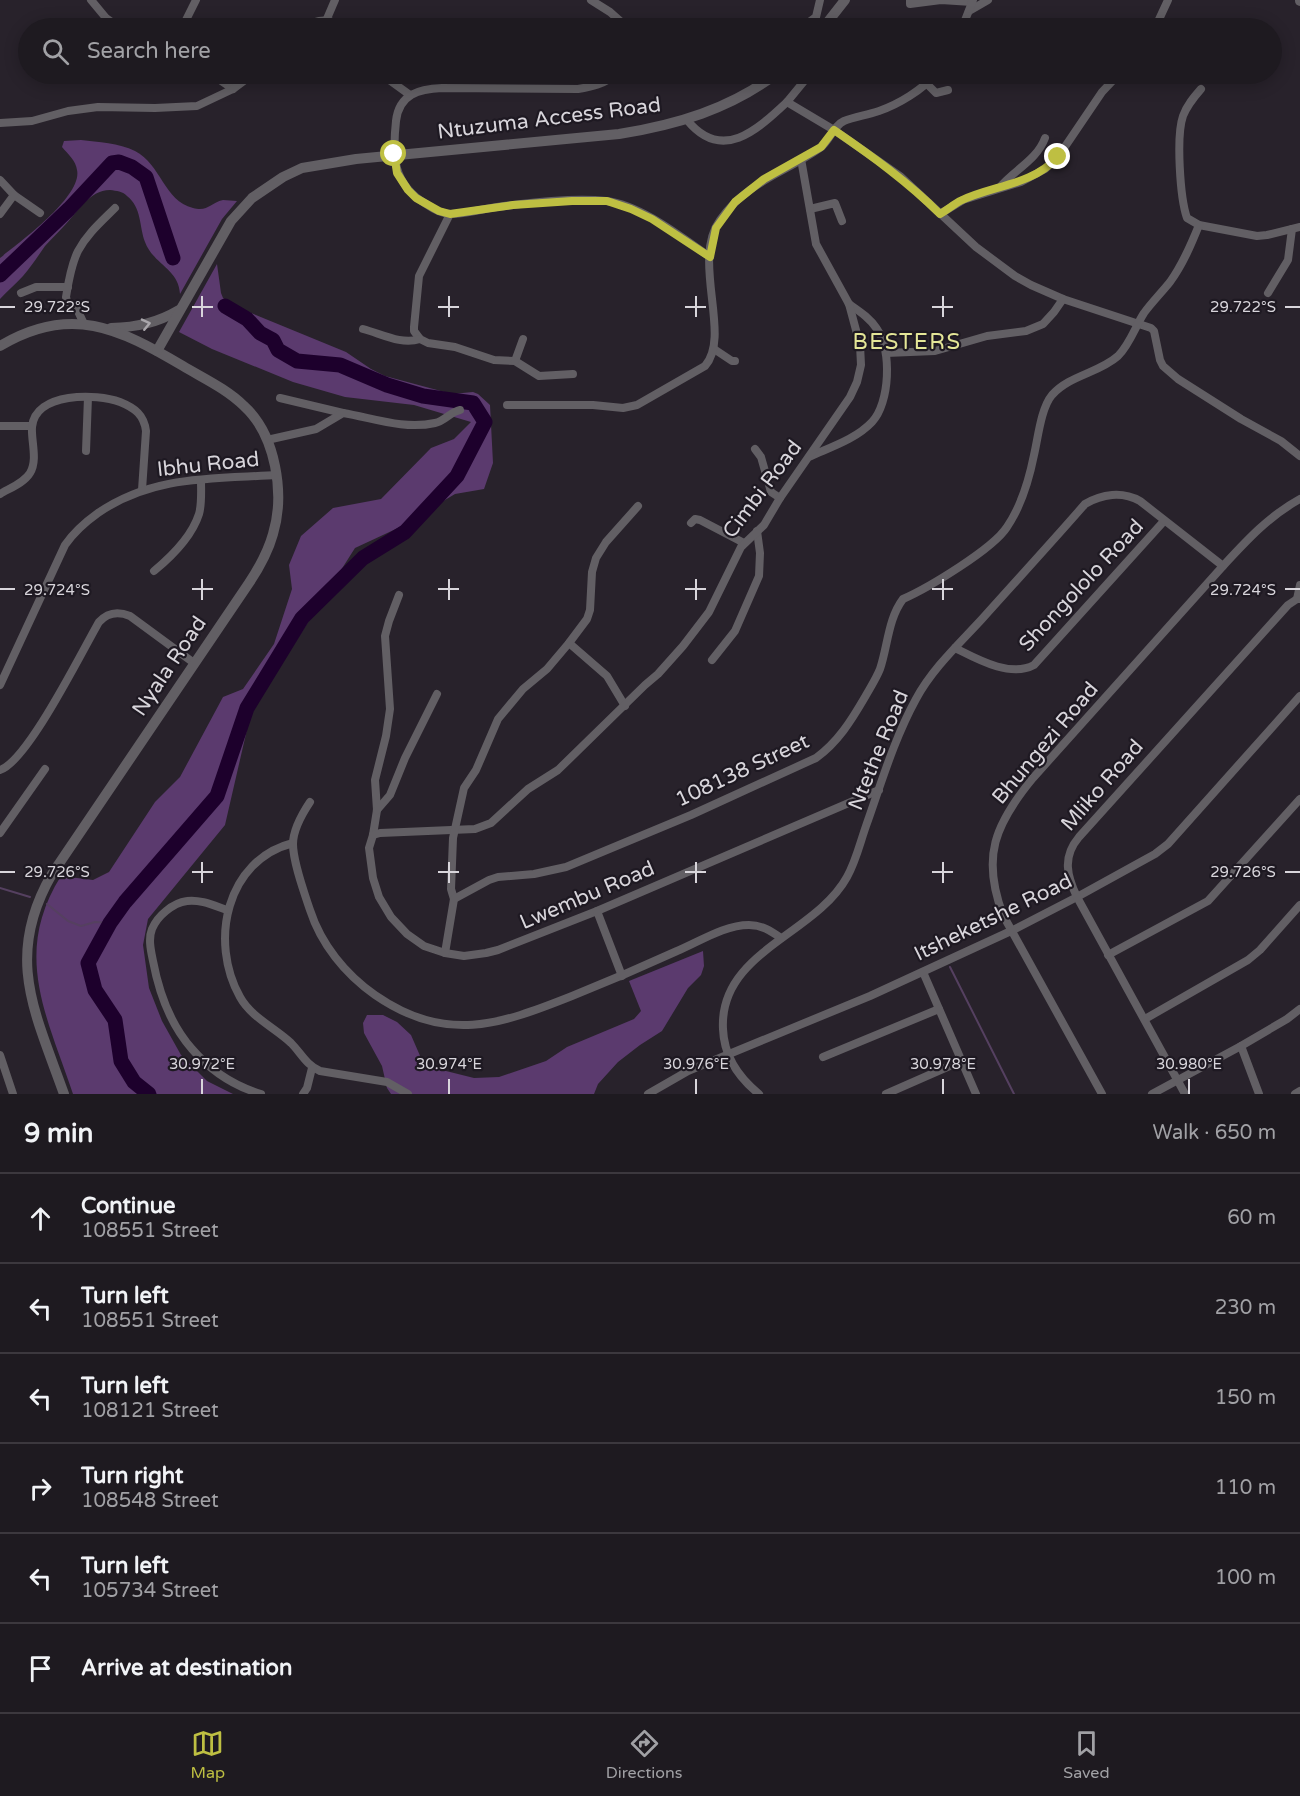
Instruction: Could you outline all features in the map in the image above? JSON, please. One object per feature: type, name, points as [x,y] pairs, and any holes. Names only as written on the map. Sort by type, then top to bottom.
[{"type":"street","points":[[91,0],[106,18]]},
{"type":"street","points":[[187,18],[196,0]]},
{"type":"street","points":[[327,18],[335,0]]},
{"type":"street","points":[[591,0],[617,18]]},
{"type":"street","points":[[815,18],[820,0]]},
{"type":"street","points":[[830,18],[845,0]]},
{"type":"street","points":[[910,2],[941,0],[971,4],[988,0]]},
{"type":"street","points":[[1160,18],[1168,0]]},
{"type":"street","points":[[226,84],[233,89]]},
{"type":"street","points":[[0,123],[32,121],[63,112],[98,107],[197,106],[240,84]]},
{"type":"street","points":[[396,84],[410,94]]},
{"type":"street","points":[[599,84],[578,89],[442,88],[410,94],[399,109],[396,119],[394,154],[397,173],[416,198],[429,207],[450,214],[513,205],[607,201],[652,219],[710,257]]},
{"type":"street","name":"Ntuzuma Access Road","points":[[157,351],[231,221],[262,190],[302,168],[394,154],[652,129],[687,120],[741,96],[760,84]]},
{"type":"street","points":[[687,120],[702,136],[732,141],[752,131],[788,102],[802,84]]},
{"type":"street","points":[[507,405],[593,405],[623,408],[634,406],[703,368],[709,362],[714,349],[710,257],[716,228],[735,202],[764,179],[821,147],[842,122],[888,107],[927,84],[936,93],[948,90]]},
{"type":"street","points":[[940,214],[963,200],[1021,182],[1046,169],[1110,84]]},
{"type":"street","points":[[1201,89],[1187,107],[1181,125],[1181,167],[1185,211],[1189,220],[1199,225],[1257,236],[1296,228],[1288,260],[1268,293]]},
{"type":"street","points":[[788,102],[834,130],[900,176],[993,261],[1031,285],[1063,299],[1148,326],[1154,331],[1163,366],[1178,379],[1281,441],[1300,456]]},
{"type":"street","points":[[999,188],[1029,161],[1045,138]]},
{"type":"street","name":"Cimbi Road","points":[[373,836],[380,832],[475,829],[491,824],[528,789],[558,770],[658,674],[683,646],[709,612],[737,553],[744,543],[764,525],[849,397],[859,375],[860,345],[849,304],[817,248],[801,159]]},
{"type":"street","points":[[0,180],[14,195],[40,213]]},
{"type":"street","points":[[0,214],[14,195]]},
{"type":"street","points":[[810,209],[835,203],[842,221]]},
{"type":"street","points":[[84,324],[76,309],[66,299],[68,287],[79,249],[93,229],[101,224],[115,208]]},
{"type":"street","points":[[450,214],[418,276],[414,331],[420,339],[431,344],[455,347],[494,360],[515,361],[539,376],[573,374]]},
{"type":"street","name":"108138 Street","points":[[454,899],[498,877],[534,874],[566,867],[691,815],[816,758],[832,745],[846,728],[879,670],[901,595],[935,582],[987,546],[1006,529],[1020,504],[1029,477],[1044,411],[1051,396],[1066,382],[1118,356],[1129,343],[1138,323],[1170,282],[1186,256],[1199,225]]},
{"type":"street","points":[[21,292],[36,287],[68,287]]},
{"type":"street","points":[[886,353],[935,351],[987,336],[1026,331],[1042,324],[1063,299]]},
{"type":"street","points":[[810,457],[861,431],[882,408],[886,353],[882,339],[871,321],[849,304]]},
{"type":"street","points":[[108,329],[147,325],[181,308]]},
{"type":"street","name":"Nyala Road","points":[[0,346],[25,333],[42,328],[84,324],[108,329],[157,351],[244,405],[267,440],[277,475],[276,525],[270,544],[255,573],[52,874],[34,914],[29,931],[27,953],[29,987],[64,1094]]},
{"type":"street","points":[[363,329],[395,340],[420,339]]},
{"type":"street","points":[[515,361],[523,339]]},
{"type":"street","points":[[714,349],[735,361]]},
{"type":"street","points":[[86,452],[88,397]]},
{"type":"street","points":[[0,494],[26,478],[32,470],[32,426],[37,413],[47,405],[67,398],[88,397],[120,402],[141,414],[146,431],[142,490]]},
{"type":"street","points":[[280,398],[390,423],[418,425],[439,422],[460,410]]},
{"type":"street","points":[[267,440],[322,427],[343,413]]},
{"type":"street","points":[[0,426],[32,426]]},
{"type":"street","points":[[755,449],[761,457],[770,490],[780,498]]},
{"type":"street","name":"Ibhu Road","points":[[0,685],[65,546],[70,537],[85,522],[105,508],[142,490],[171,483],[277,475]]},
{"type":"street","points":[[154,571],[176,551],[196,521],[200,511],[201,480]]},
{"type":"street","name":"Ntethe Road","points":[[759,1094],[740,1076],[726,1054],[722,1018],[728,995],[741,973],[781,938],[816,912],[846,879],[903,723],[929,678],[955,648],[1085,504],[1108,495],[1131,496],[1140,501],[1223,566]]},
{"type":"street","name":"Bhungezi Road","points":[[1102,1094],[1011,931],[997,900],[992,872],[994,847],[998,833],[1006,814],[1033,778],[1223,566],[1254,532],[1300,499]]},
{"type":"street","points":[[445,953],[454,899],[450,889],[453,838],[461,794],[476,770],[498,719],[523,689],[547,669],[586,619],[590,610],[592,572],[596,558],[606,542],[638,506]]},
{"type":"street","points":[[691,523],[695,519],[700,520],[744,543]]},
{"type":"street","name":"Shongololo Road","points":[[955,648],[998,666],[1019,670],[1034,665],[1164,521]]},
{"type":"street","points":[[712,660],[735,631],[759,576],[760,553],[757,531]]},
{"type":"street","points":[[1299,599],[1300,585]]},
{"type":"street","points":[[377,810],[375,780],[390,708],[386,636],[388,621],[399,595]]},
{"type":"street","name":"Mliko Road","points":[[1185,1094],[1077,897],[1071,885],[1067,863],[1073,844],[1228,670],[1288,605],[1299,599]]},
{"type":"street","points":[[0,770],[7,768],[15,760],[45,718],[105,615],[120,613],[130,616],[194,663]]},
{"type":"street","points":[[569,643],[608,676],[625,706]]},
{"type":"street","points":[[377,810],[390,795],[405,758],[437,694]]},
{"type":"street","name":"Itsheketshe Road","points":[[648,1094],[688,1071],[870,996],[1011,931],[1155,854],[1168,844],[1300,696]]},
{"type":"street","points":[[0,833],[45,769]]},
{"type":"street","name":"Lwembu Road","points":[[377,810],[369,848],[370,863],[375,888],[384,907],[407,934],[424,945],[445,953],[464,956],[486,953],[518,943],[879,790]]},
{"type":"street","points":[[1108,955],[1208,901],[1300,799]]},
{"type":"street","points":[[310,802],[298,822],[293,843],[300,877],[314,923],[342,966],[359,984],[402,1012],[446,1024],[487,1024],[530,1013],[622,976],[732,927],[767,928],[781,938]]},
{"type":"street","points":[[293,843],[270,853],[251,868],[233,894],[228,910],[225,943],[229,971],[241,999],[269,1026],[290,1042],[312,1068],[387,1082],[408,1094]]},
{"type":"street","points":[[228,910],[195,901],[179,903],[163,913],[152,929],[151,948],[162,996],[172,1021],[182,1036],[199,1056],[225,1078],[252,1092],[261,1094]]},
{"type":"street","points":[[1145,1019],[1248,960],[1260,950],[1300,905]]},
{"type":"street","points":[[597,911],[622,976]]},
{"type":"street","points":[[923,972],[976,1094]]},
{"type":"street","points":[[823,1057],[939,1009]]},
{"type":"street","points":[[1152,1094],[1241,1046],[1300,1009]]},
{"type":"street","points":[[1241,1046],[1259,1094]]},
{"type":"street","points":[[0,1055],[13,1094]]},
{"type":"street","points":[[886,1094],[961,1061]]},
{"type":"street","points":[[303,1094],[307,1088],[312,1068]]},
{"type":"street","points":[[1295,1094],[1300,1092]]},
{"type":"shaded area","points":[[81,140],[115,145],[135,151],[151,164],[175,198],[193,208],[206,208],[223,200],[237,201],[222,219],[180,294],[179,285],[171,272],[149,250],[143,236],[138,212],[132,201],[123,193],[110,190],[96,194],[84,203],[45,246],[23,276],[0,299],[0,258],[48,218],[70,193],[76,181],[77,170],[62,147],[64,141]]},
{"type":"shaded area","points":[[217,264],[223,298],[234,306],[346,352],[385,376],[452,394],[473,392],[478,394],[490,405],[493,463],[484,489],[455,494],[398,528],[355,548],[251,712],[225,825],[148,919],[143,945],[149,988],[162,1021],[181,1055],[207,1081],[233,1094],[73,1094],[45,1011],[36,959],[39,932],[46,905],[61,876],[93,880],[109,872],[155,802],[180,777],[223,697],[243,689],[274,644],[292,589],[289,565],[301,536],[333,508],[381,499],[431,448],[454,439],[471,422],[414,405],[345,397],[293,382],[212,349],[179,332]]},
{"type":"shaded area","points":[[703,951],[704,966],[701,975],[688,988],[662,1031],[618,1062],[598,1084],[594,1094],[391,1094],[387,1088],[382,1066],[364,1033],[363,1023],[367,1015],[383,1015],[397,1022],[411,1035],[421,1058],[434,1068],[474,1078],[499,1077],[546,1061],[567,1047],[634,1019],[641,1011],[629,981]]},
{"type":"waterway","points":[[0,275],[69,209],[112,163],[119,162],[132,167],[146,177],[173,258]]},
{"type":"waterway","points":[[149,1094],[134,1082],[121,1061],[115,1020],[95,990],[88,963],[110,923],[125,902],[217,796],[247,708],[302,618],[363,558],[405,532],[457,476],[485,422],[473,403],[423,396],[387,385],[340,365],[297,361],[278,350],[273,340],[260,333],[247,319],[225,306]]},
{"type":"waterway","points":[[0,888],[30,897]]},
{"type":"waterway","points":[[47,904],[68,921],[81,926],[95,922],[110,923]]},
{"type":"waterway","points":[[950,967],[1014,1094]]},
{"type":"district","name":"BESTERS","points":[[907,341]]},
{"type":"route","points":[[394,154],[397,173],[408,190],[429,207],[439,211],[450,214],[513,205],[607,201],[643,214],[710,257],[716,228],[735,202],[764,179],[821,147],[834,130],[900,176],[940,214],[963,200],[1021,182],[1046,169],[1058,157]]}]
